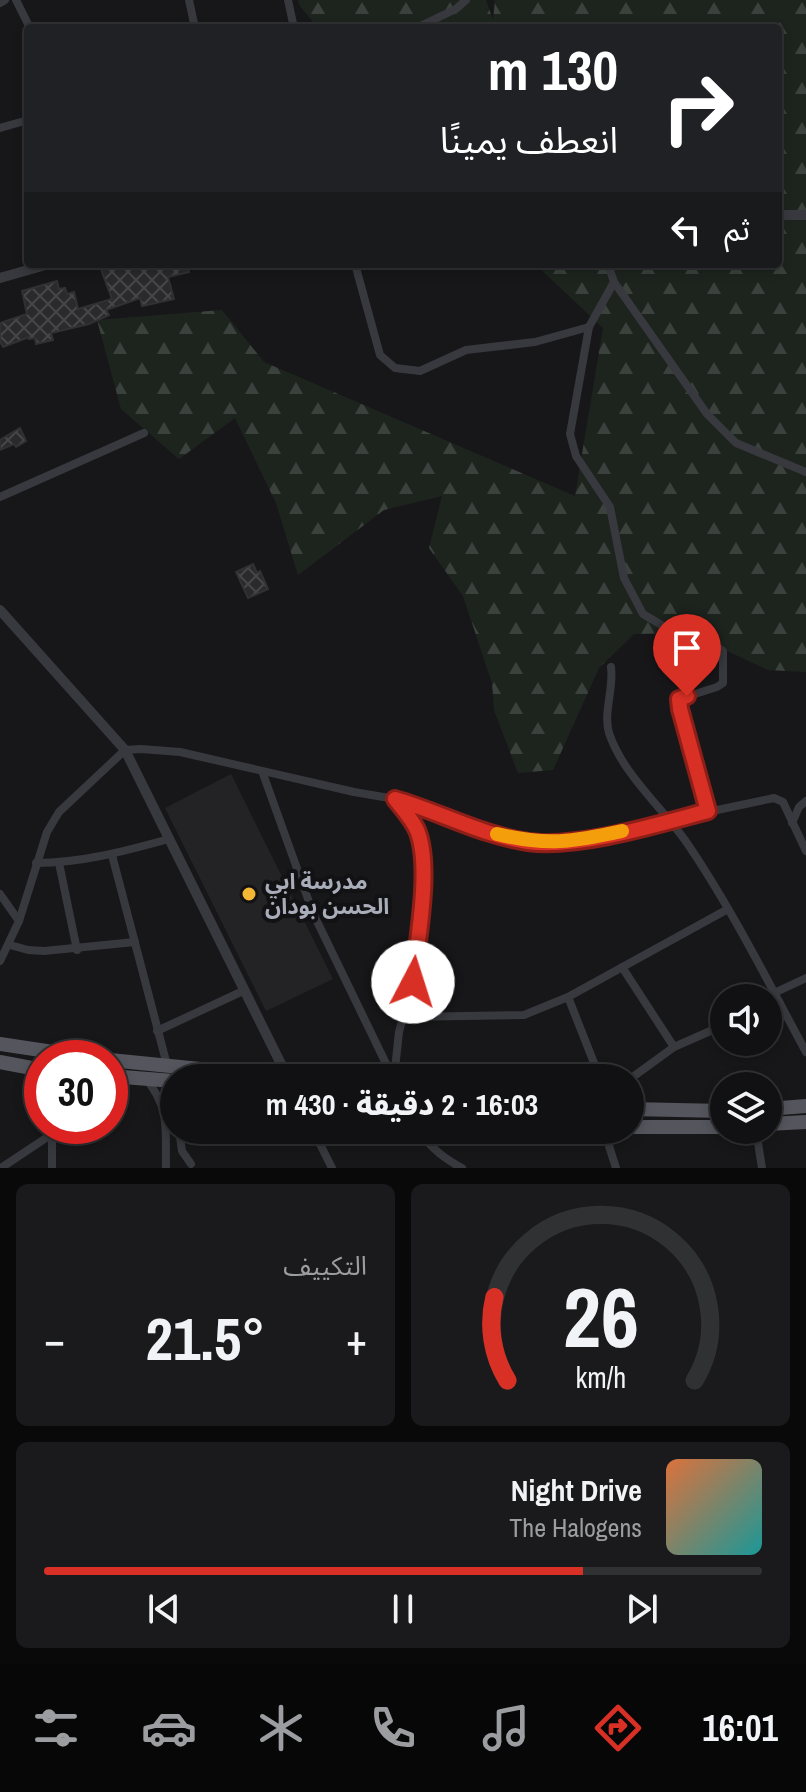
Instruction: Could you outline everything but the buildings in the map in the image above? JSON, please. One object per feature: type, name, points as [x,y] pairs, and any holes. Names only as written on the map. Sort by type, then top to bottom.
[{"type":"main road","points":[[0,1044],[24,1048]]},
{"type":"main road","points":[[0,1062],[24,1067]]},
{"type":"main road","points":[[128,1062],[160,1064]]},
{"type":"main road","points":[[128,1078],[160,1080]]},
{"type":"main road","points":[[782,1108],[806,1106]]},
{"type":"main road","points":[[644,1109],[710,1111]]},
{"type":"main road","points":[[782,1123],[806,1122]]},
{"type":"main road","points":[[644,1127],[710,1127]]},
{"type":"street","points":[[16,0],[28,24]]},
{"type":"street","points":[[189,0],[194,24]]},
{"type":"street","points":[[288,0],[293,24]]},
{"type":"street","points":[[424,24],[456,9],[466,0]]},
{"type":"street","points":[[0,128],[24,121]]},
{"type":"street","points":[[782,215],[806,215]]},
{"type":"street","points":[[0,278],[35,268]]},
{"type":"street","points":[[356,268],[380,355],[395,368],[420,371],[466,350],[535,342],[589,327]]},
{"type":"street","points":[[609,268],[614,282],[707,414],[736,443],[806,472]]},
{"type":"street","points":[[614,282],[589,327],[570,434],[576,456],[610,507],[624,578],[643,614],[675,633],[723,651],[723,683],[679,699],[708,811]]},
{"type":"street","points":[[0,497],[144,433]]},
{"type":"street","points":[[0,610],[125,750],[281,1064]]},
{"type":"street","points":[[611,667],[613,679],[607,714],[608,730],[624,761],[671,821],[728,909],[769,984]]},
{"type":"street","points":[[0,961],[19,921],[47,832],[59,812],[125,750],[180,752],[395,799],[468,827],[528,842],[561,843],[774,798],[783,802],[806,851]]},
{"type":"street","points":[[262,771],[313,913],[387,1064]]},
{"type":"street","points":[[395,799],[417,830],[423,874],[413,982],[399,1032],[396,1064]]},
{"type":"street","points":[[792,823],[799,807],[806,801]]},
{"type":"street","points":[[36,863],[59,863],[112,855],[169,839]]},
{"type":"street","points":[[112,855],[167,1064]]},
{"type":"street","points":[[59,863],[77,950]]},
{"type":"street","points":[[0,894],[19,921]]},
{"type":"street","points":[[404,1017],[524,1015],[568,997],[728,909]]},
{"type":"street","points":[[10,945],[28,950],[77,950],[135,942]]},
{"type":"street","points":[[622,967],[674,1047]]},
{"type":"street","points":[[782,989],[806,978]]},
{"type":"street","points":[[157,1031],[243,991]]},
{"type":"street","points":[[568,997],[594,1064]]},
{"type":"street","points":[[782,1007],[806,1052]]},
{"type":"street","points":[[644,1069],[674,1047],[710,1031]]},
{"type":"street","points":[[146,1079],[159,1094],[163,1105],[167,1168]]},
{"type":"street","points":[[1,1168],[33,1144]]},
{"type":"street","points":[[52,1144],[52,1168]]},
{"type":"street","points":[[181,1144],[193,1167]]},
{"type":"street","points":[[320,1144],[332,1168]]},
{"type":"street","points":[[429,1144],[462,1168]]},
{"type":"street","points":[[608,1144],[616,1168]]},
{"type":"street","points":[[758,1144],[762,1168]]},
{"type":"street","points":[[167,1168],[179,1160],[193,1167]]},
{"type":"shaded area","name":"مدرسة ابي الحسن بودان","points":[[231,774],[333,979],[266,1011],[165,808]]},
{"type":"green space","points":[[298,0],[486,0],[493,20],[495,0],[806,0],[806,672],[768,670],[689,633],[634,634],[599,668],[553,770],[518,773],[494,710],[492,683],[463,596],[429,548],[442,496],[384,510],[298,575],[276,503],[235,418],[179,459],[121,409],[97,320],[222,310],[264,362],[575,496],[603,328],[539,268],[782,268],[782,24],[315,24]]},
{"type":"slow traffic","points":[[497,834],[528,842],[561,843],[622,831]]},
{"type":"place","name":"مدرسة ابي الحسن بودان","points":[[249,894]]},
{"type":"route","points":[[413,982],[423,874],[422,853],[417,830],[395,799],[468,827],[528,842],[561,843],[708,811],[680,709],[679,699],[687,696]]}]
